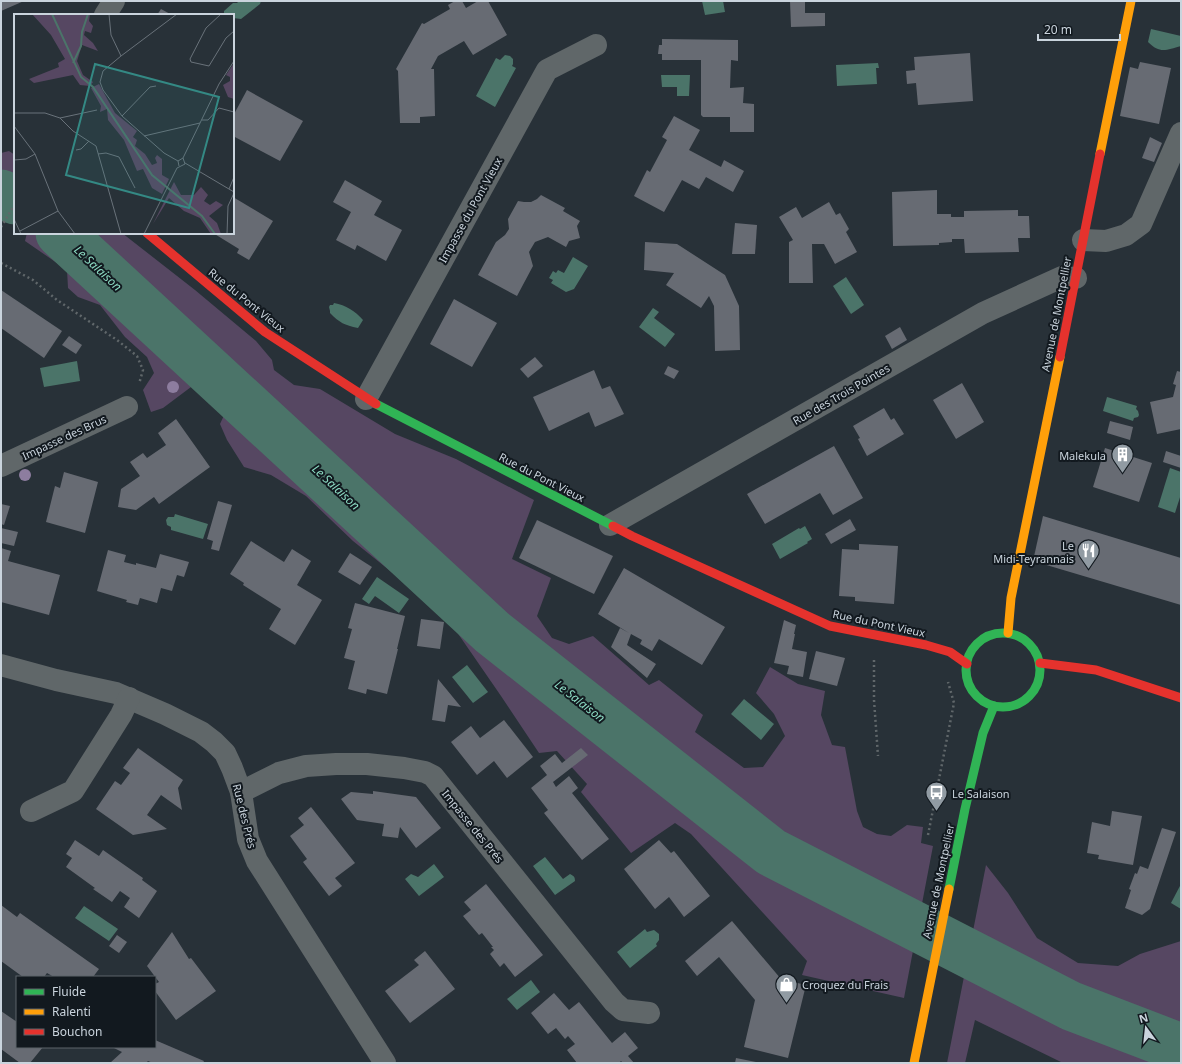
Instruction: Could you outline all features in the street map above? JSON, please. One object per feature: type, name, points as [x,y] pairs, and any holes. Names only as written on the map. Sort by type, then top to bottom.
[{"type":"main road","name":"Avenue de Montpellier","points":[[1008,633],[1011,598],[1130,1]]},
{"type":"main road","name":"Rue du Pont Vieux","points":[[147,234],[265,332],[366,399],[610,525],[830,626],[926,645],[950,652],[967,664]]},
{"type":"main road","points":[[996,633],[1008,633],[1019,636],[1029,642],[1036,652],[1040,663],[1040,676],[1036,688],[1028,697],[1018,704],[1006,707],[994,706],[980,698],[969,685],[967,664],[970,653],[977,644],[986,637],[996,633]]},
{"type":"main road","points":[[1040,663],[1096,670],[1181,698]]},
{"type":"main road","name":"Avenue de Montpellier","points":[[914,1063],[954,862],[983,733],[994,706]]},
{"type":"street","points":[[106,14],[114,1]]},
{"type":"street","name":"Impasse du Pont Vieux","points":[[366,399],[547,70],[596,45]]},
{"type":"street","points":[[1083,240],[1106,241],[1126,235],[1141,224],[1181,133]]},
{"type":"street","name":"Rue des Trois Pointes","points":[[610,525],[983,313],[1062,277],[1076,278]]},
{"type":"street","name":"Impasse des Brus","points":[[1,466],[127,407]]},
{"type":"street","name":"Rue des Prés","points":[[1,665],[56,680],[116,693],[129,698],[201,732],[225,753],[241,792],[248,839],[257,860],[385,1063]]},
{"type":"street","points":[[31,810],[73,791],[121,715],[129,698]]},
{"type":"street","name":"Impasse des Prés","points":[[241,792],[279,773],[306,766],[367,764],[425,772],[432,776],[614,1002],[623,1010],[649,1013]]},
{"type":"path","points":[[1,227],[8,218],[14,206]]},
{"type":"path","points":[[1,263],[33,280],[57,300],[117,340],[137,356],[143,370],[132,401],[127,407]]},
{"type":"path","points":[[875,635],[873,668],[878,756]]},
{"type":"path","points":[[928,835],[954,702],[947,677]]},
{"type":"shaded area","points":[[239,1],[261,1],[260,4],[241,19],[234,18],[234,14],[224,13],[224,11],[233,3],[237,3]]},
{"type":"shaded area","points":[[702,1],[723,1],[725,12],[705,15]]},
{"type":"shaded area","points":[[1151,29],[1181,36],[1181,46],[1160,50],[1152,46],[1148,42]]},
{"type":"shaded area","points":[[505,55],[510,56],[513,59],[512,66],[516,68],[495,107],[476,96],[496,58],[500,60]]},
{"type":"shaded area","points":[[878,63],[879,68],[876,68],[877,84],[837,86],[836,65]]},
{"type":"shaded area","points":[[661,75],[690,75],[689,96],[677,96],[677,87],[662,87]]},
{"type":"shaded area","points":[[9,151],[14,154],[14,180],[1,202],[1,153]]},
{"type":"shaded area","points":[[27,234],[123,234],[195,290],[256,341],[272,360],[274,370],[294,385],[320,389],[395,434],[456,459],[534,500],[512,559],[551,578],[537,616],[552,638],[569,644],[593,636],[649,685],[659,680],[703,715],[695,732],[744,768],[763,767],[785,736],[774,714],[756,693],[770,667],[798,684],[825,691],[821,715],[832,745],[845,747],[857,811],[863,827],[877,834],[891,836],[907,825],[923,827],[921,843],[933,846],[904,998],[802,975],[807,961],[691,834],[675,823],[631,853],[581,792],[587,784],[557,751],[539,753],[441,609],[353,541],[306,496],[271,475],[244,467],[227,440],[220,424],[232,398],[207,375],[163,408],[151,412],[143,390],[154,373],[147,357],[125,337],[100,305],[78,297],[68,288],[67,270],[25,241]]},
{"type":"shaded area","points":[[573,257],[588,266],[574,289],[566,292],[551,283],[553,280],[549,278],[553,271],[556,273],[558,270],[564,273]]},
{"type":"shaded area","points":[[846,277],[864,305],[851,314],[833,286]]},
{"type":"shaded area","points":[[334,303],[353,311],[363,320],[358,328],[342,323],[330,313],[329,307]]},
{"type":"shaded area","points":[[653,308],[659,312],[654,318],[675,334],[665,347],[639,327]]},
{"type":"shaded area","points":[[77,361],[80,381],[44,387],[40,368]]},
{"type":"shaded area","points":[[1107,397],[1137,406],[1136,409],[1139,415],[1138,417],[1134,418],[1133,421],[1103,411]]},
{"type":"shaded area","points":[[1170,468],[1181,472],[1181,494],[1175,513],[1158,507]]},
{"type":"shaded area","points":[[175,514],[208,524],[203,539],[171,530],[171,527],[167,525],[166,520],[168,517],[174,517]]},
{"type":"shaded area","points":[[805,526],[812,539],[807,542],[808,543],[780,559],[772,544]]},
{"type":"shaded area","points":[[377,577],[409,599],[399,613],[375,596],[369,604],[362,599]]},
{"type":"shaded area","points":[[467,665],[488,692],[473,703],[452,677]]},
{"type":"shaded area","points":[[744,699],[774,724],[761,740],[731,714]]},
{"type":"shaded area","points":[[545,857],[563,879],[570,874],[575,878],[575,881],[555,895],[533,866]]},
{"type":"shaded area","points":[[434,864],[444,877],[419,896],[405,879],[411,874],[418,877]]},
{"type":"shaded area","points":[[986,865],[1008,893],[1037,938],[1078,963],[1118,966],[1140,954],[1181,941],[1181,1063],[1063,1063],[975,1020],[965,1063],[947,1063]]},
{"type":"shaded area","points":[[1181,884],[1181,909],[1171,903]]},
{"type":"shaded area","points":[[84,906],[118,929],[109,941],[75,918]]},
{"type":"shaded area","points":[[645,929],[647,932],[654,930],[659,934],[659,940],[656,944],[657,946],[630,968],[617,952]]},
{"type":"shaded area","points":[[531,980],[540,992],[517,1010],[507,999]]},
{"type":"building","points":[[1,1],[24,1],[1,11]]},
{"type":"building","points":[[455,1],[462,1],[466,8],[478,1],[488,1],[507,35],[473,55],[464,41],[438,56],[431,69],[434,69],[435,116],[420,117],[420,123],[400,123],[398,71],[396,69],[422,23],[424,24],[450,9],[448,5]]},
{"type":"building","points":[[790,1],[805,1],[805,13],[825,13],[825,26],[791,27]]},
{"type":"building","points":[[161,9],[170,14],[158,14]]},
{"type":"building","points":[[662,39],[738,40],[738,61],[731,60],[730,88],[744,87],[743,103],[754,104],[754,132],[730,132],[730,117],[703,117],[701,115],[701,60],[662,60],[662,54],[658,54],[659,45],[662,45]]},
{"type":"building","points":[[970,53],[973,101],[918,105],[916,83],[907,84],[906,71],[915,70],[914,57]]},
{"type":"building","points":[[1140,62],[1171,68],[1159,124],[1120,116],[1130,67],[1138,69]]},
{"type":"building","points":[[247,90],[303,121],[280,161],[234,137],[234,114]]},
{"type":"building","points":[[674,116],[700,130],[689,150],[721,167],[724,160],[744,171],[733,192],[706,177],[699,189],[682,180],[664,212],[634,196],[647,170],[650,172],[667,140],[662,137]]},
{"type":"building","points":[[1150,137],[1162,143],[1154,162],[1142,158]]},
{"type":"building","points":[[345,180],[382,201],[374,215],[402,230],[386,261],[357,245],[355,250],[336,240],[351,212],[333,202]]},
{"type":"building","points":[[937,190],[937,214],[951,214],[951,217],[964,217],[964,211],[1018,210],[1018,216],[1029,216],[1030,238],[1018,238],[1019,252],[965,253],[964,239],[952,239],[952,242],[939,243],[939,245],[893,246],[892,192]]},
{"type":"building","points":[[541,195],[565,208],[563,211],[580,221],[577,226],[580,238],[569,241],[566,247],[548,237],[535,242],[529,252],[533,266],[517,296],[478,275],[496,242],[505,235],[509,229],[508,219],[518,201],[531,202]]},
{"type":"building","points":[[234,198],[273,221],[249,260],[237,253],[239,249],[215,234],[234,234]]},
{"type":"building","points":[[829,202],[836,215],[840,213],[849,229],[846,232],[857,252],[835,264],[824,244],[812,244],[813,283],[789,283],[789,242],[793,240],[779,217],[796,207],[802,218]]},
{"type":"building","points":[[735,223],[757,225],[755,254],[732,254]]},
{"type":"building","points":[[645,242],[677,244],[725,275],[739,306],[740,350],[715,351],[714,306],[709,296],[701,308],[666,285],[674,273],[644,270]]},
{"type":"building","points":[[1,290],[62,331],[44,358],[1,328]]},
{"type":"building","points":[[454,299],[497,323],[472,367],[430,344]]},
{"type":"building","points":[[900,327],[907,340],[892,349],[885,336]]},
{"type":"building","points":[[69,336],[82,345],[76,354],[62,345]]},
{"type":"building","points":[[535,357],[543,366],[528,378],[520,369]]},
{"type":"building","points":[[668,366],[679,371],[674,379],[664,374]]},
{"type":"building","points":[[594,370],[602,389],[610,386],[624,414],[595,427],[589,412],[549,431],[533,397]]},
{"type":"building","points":[[1177,371],[1181,372],[1181,429],[1157,434],[1150,402],[1173,397],[1176,385],[1173,384]]},
{"type":"building","points":[[962,383],[984,422],[956,439],[933,400]]},
{"type":"building","points":[[884,408],[891,420],[894,418],[904,434],[867,456],[858,439],[860,438],[853,426]]},
{"type":"building","points":[[176,419],[210,467],[159,504],[154,497],[136,510],[118,507],[121,489],[140,476],[130,462],[143,453],[147,458],[166,445],[158,433]]},
{"type":"building","points":[[1110,421],[1133,427],[1130,440],[1107,433]]},
{"type":"building","points":[[834,446],[863,498],[833,515],[820,493],[765,524],[747,494]]},
{"type":"building","name":"Malekula","points":[[1105,448],[1152,463],[1139,502],[1093,487]]},
{"type":"building","points":[[1166,451],[1181,456],[1181,468],[1163,462]]},
{"type":"building","points":[[64,472],[98,482],[85,533],[46,522],[55,486],[60,488]]},
{"type":"building","points":[[218,501],[232,505],[219,551],[211,549],[213,541],[207,539]]},
{"type":"building","points":[[1,504],[10,506],[4,525],[1,524]]},
{"type":"building","points":[[1043,516],[1181,558],[1181,605],[1033,561]]},
{"type":"building","points":[[850,519],[856,530],[831,544],[825,534]]},
{"type":"building","points":[[537,520],[613,556],[594,594],[519,558]]},
{"type":"building","points":[[1,528],[18,532],[14,546],[1,543]]},
{"type":"building","points":[[251,541],[284,562],[292,549],[311,561],[297,585],[322,600],[295,645],[269,629],[281,609],[243,585],[244,583],[230,574]]},
{"type":"building","points":[[859,544],[898,546],[894,604],[855,601],[855,597],[839,596],[842,549],[859,550]]},
{"type":"building","points":[[1,548],[11,551],[8,561],[60,575],[49,615],[1,602]]},
{"type":"building","points":[[108,550],[126,555],[124,562],[136,565],[136,563],[156,568],[160,554],[189,562],[184,577],[177,575],[172,591],[161,588],[157,603],[140,598],[138,605],[97,591]]},
{"type":"building","points":[[350,553],[372,567],[360,585],[338,572]]},
{"type":"building","points":[[624,568],[725,627],[702,665],[659,639],[652,651],[640,644],[642,640],[631,634],[627,645],[656,664],[647,678],[611,647],[620,628],[629,633],[598,614]]},
{"type":"building","points":[[355,603],[405,616],[387,694],[367,689],[366,694],[348,689],[355,661],[344,658],[352,629],[348,628]]},
{"type":"building","points":[[421,619],[444,622],[440,649],[417,646]]},
{"type":"building","points":[[784,620],[796,625],[792,649],[807,652],[803,677],[787,674],[789,666],[774,663]]},
{"type":"building","points":[[816,651],[845,658],[837,686],[809,679]]},
{"type":"building","points":[[438,679],[461,707],[448,705],[445,722],[432,720]]},
{"type":"building","points":[[504,720],[533,757],[507,778],[494,761],[477,775],[451,742],[471,726],[480,738]]},
{"type":"building","points":[[138,748],[183,780],[178,788],[182,810],[161,795],[147,815],[167,829],[133,835],[96,809],[115,781],[121,785],[130,773],[123,768]]},
{"type":"building","points":[[581,748],[588,755],[553,782],[556,787],[569,776],[578,788],[572,793],[609,839],[582,860],[544,813],[548,810],[531,788],[547,775],[540,766],[555,754],[562,763]]},
{"type":"building","points":[[373,791],[416,797],[441,828],[416,848],[400,827],[398,838],[382,836],[384,824],[357,820],[341,799],[351,792],[373,794]]},
{"type":"building","points":[[311,807],[355,863],[335,878],[342,886],[329,896],[303,862],[307,859],[290,836],[304,825],[298,818]]},
{"type":"building","points":[[1112,811],[1142,816],[1133,865],[1098,859],[1099,855],[1087,853],[1092,822],[1110,826]]},
{"type":"building","points":[[1162,828],[1176,832],[1150,909],[1142,915],[1125,908],[1131,890],[1129,889],[1135,873],[1137,874],[1140,866],[1148,869]]},
{"type":"building","points":[[75,840],[99,856],[103,850],[143,878],[142,880],[157,891],[139,918],[124,907],[130,898],[120,891],[112,902],[66,867],[72,858],[66,854]]},
{"type":"building","points":[[659,840],[671,853],[674,851],[710,896],[684,917],[669,897],[655,909],[624,869]]},
{"type":"building","points":[[486,884],[543,955],[515,977],[504,963],[500,967],[490,954],[494,950],[491,947],[493,947],[482,933],[479,935],[463,916],[471,910],[464,902]]},
{"type":"building","points":[[1,905],[17,917],[20,913],[99,969],[94,976],[52,976],[47,973],[45,976],[22,976],[1,961]]},
{"type":"building","points":[[732,921],[781,979],[806,985],[788,1058],[744,1047],[755,1000],[719,957],[697,976],[685,961]]},
{"type":"building","points":[[172,932],[189,959],[191,958],[216,991],[176,1020],[156,992],[156,984],[159,982],[147,966]]},
{"type":"building","points":[[117,935],[127,942],[119,953],[109,946]]},
{"type":"building","points":[[425,951],[455,989],[410,1023],[385,991],[419,965],[414,960]]},
{"type":"building","points":[[554,993],[569,1010],[579,1002],[612,1043],[625,1032],[638,1048],[628,1056],[634,1063],[623,1063],[621,1061],[619,1063],[577,1063],[567,1050],[575,1044],[568,1036],[565,1039],[556,1028],[548,1034],[531,1013]]},
{"type":"building","points":[[1,1011],[16,1021],[16,1048],[42,1048],[30,1063],[20,1063],[1,1049]]},
{"type":"building","points":[[156,1040],[204,1061],[203,1063],[153,1063],[148,1061],[146,1063],[110,1063],[122,1052],[114,1048],[156,1048]]},
{"type":"building","points":[[736,1058],[756,1062],[756,1063],[735,1063]]},
{"type":"waterway","name":"Le Salaison","points":[[1,194],[14,200]]},
{"type":"waterway","name":"Le Salaison","points":[[61,234],[492,632],[771,852],[1071,1006],[1181,1048]]},
{"type":"traffic: fast","points":[[376,404],[613,526]]},
{"type":"traffic: fast","points":[[1003,633],[1017,636],[1029,644],[1037,656],[1040,670],[1037,684],[1029,696],[1017,704],[1003,707],[989,704],[977,696],[969,684],[966,670],[969,656],[977,644],[989,636],[1003,633]]},
{"type":"traffic: fast","points":[[949,889],[965,809],[983,733],[994,706]]},
{"type":"traffic: slow","points":[[1100,154],[1131,1]]},
{"type":"traffic: slow","points":[[1008,633],[1011,598],[1060,357]]},
{"type":"traffic: slow","points":[[914,1063],[949,889]]},
{"type":"traffic: jam","points":[[1060,357],[1100,154]]},
{"type":"traffic: jam","points":[[148,234],[265,332],[376,404]]},
{"type":"traffic: jam","points":[[613,526],[830,626],[926,645],[950,652],[967,664]]},
{"type":"traffic: jam","points":[[1040,663],[1096,670],[1181,698]]},
{"type":"place","name":"Malekula","points":[[1122,474]]},
{"type":"place","name":"Le Midi-Teyrannais","points":[[1089,570]]},
{"type":"place","name":"Le Salaison","points":[[937,812]]},
{"type":"place","name":"Croquez du Frais","points":[[786,1004]]}]
